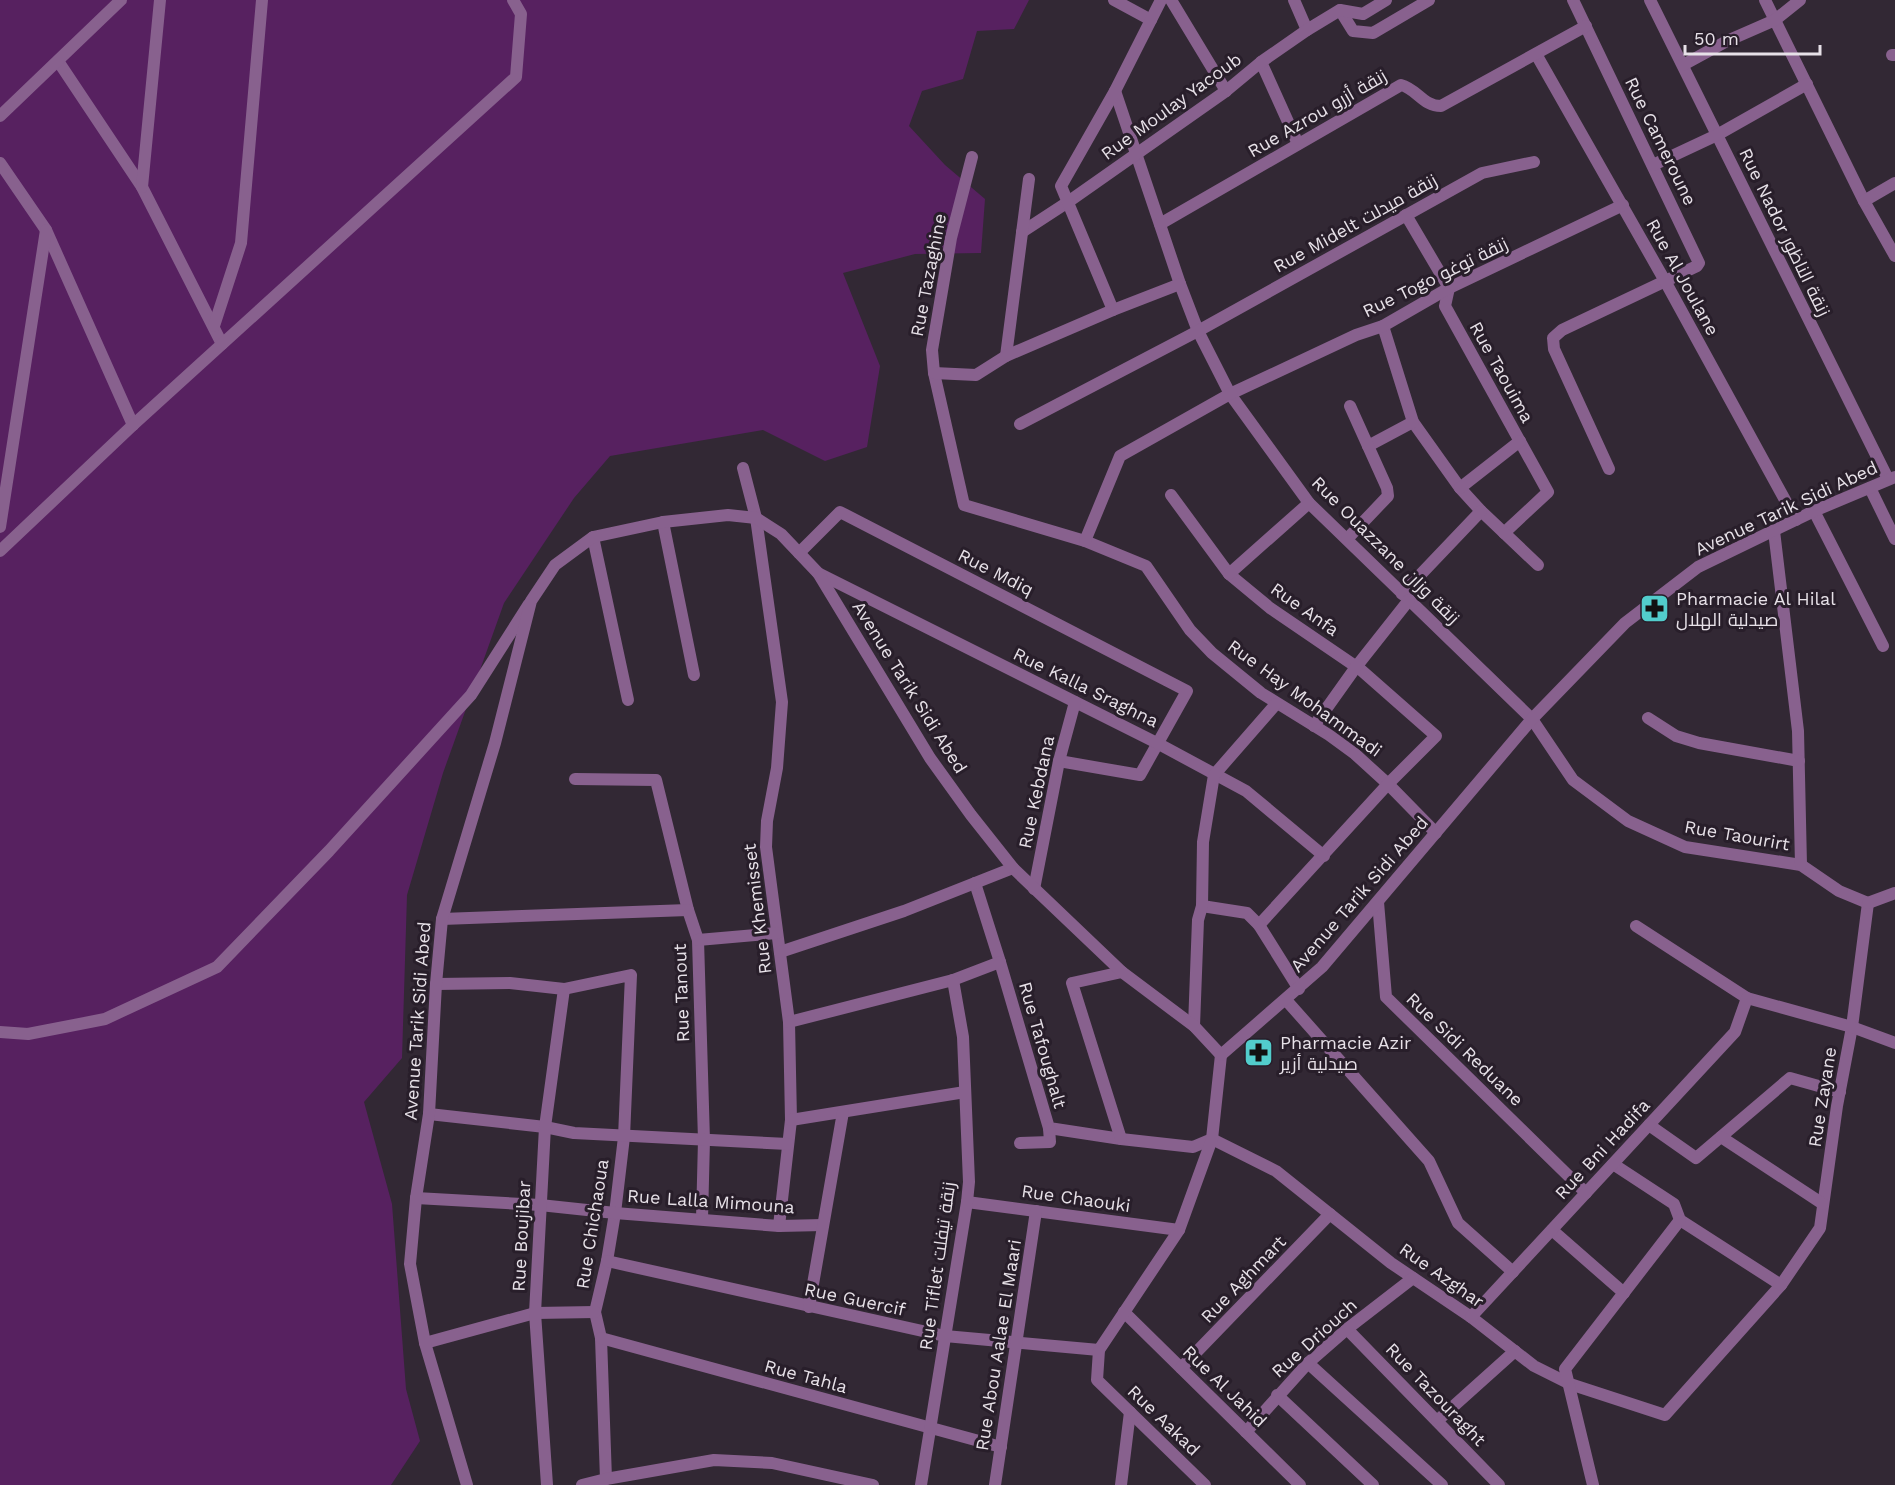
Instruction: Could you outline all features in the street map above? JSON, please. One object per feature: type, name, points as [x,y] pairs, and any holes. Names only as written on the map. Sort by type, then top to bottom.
[{"type":"street","points":[[0,116],[121,0]]},
{"type":"street","points":[[142,188],[160,0]]},
{"type":"street","points":[[214,326],[241,243],[262,0]]},
{"type":"street","points":[[0,551],[133,425],[516,77],[520,14],[513,0]]},
{"type":"street","points":[[1114,0],[1151,20]]},
{"type":"street","points":[[1113,310],[1061,186],[1115,91],[1161,0]]},
{"type":"street","points":[[1171,0],[1226,91]]},
{"type":"street","points":[[1294,0],[1307,30]]},
{"type":"street","points":[[1340,10],[1363,14],[1386,0]]},
{"type":"street","points":[[1340,10],[1353,32],[1373,33],[1429,0]]},
{"type":"street","name":"Rue Cameroune","points":[[1573,0],[1699,263],[1665,281]]},
{"type":"street","name":"Rue Nador زنقة الناظور","points":[[1650,0],[1891,478]]},
{"type":"street","points":[[1765,0],[1864,201],[1893,249]]},
{"type":"street","points":[[1683,65],[1727,40],[1775,20],[1800,0]]},
{"type":"street","name":"Rue Moulay Yacoub","points":[[1022,232],[1226,91],[1261,62],[1340,10]]},
{"type":"street","name":"Rue Azrou زنقة أزرو","points":[[1160,224],[1401,85],[1406,86],[1422,101],[1434,106],[1442,106],[1586,26]]},
{"type":"street","name":"Rue Al Joulane","points":[[1536,54],[1623,205],[1796,520]]},
{"type":"street","points":[[58,61],[142,188],[222,344]]},
{"type":"street","points":[[1261,62],[1298,144]]},
{"type":"street","points":[[1653,165],[1717,135],[1807,84]]},
{"type":"street","name":"Rue Ouazzane زنقة وزان","points":[[1115,91],[1180,284],[1198,331],[1230,394],[1309,502],[1532,719]]},
{"type":"street","name":"Rue Tazaghine","points":[[964,505],[934,373],[932,350],[951,238],[972,157]]},
{"type":"street","name":"Rue Midelt زنقة ميدلت","points":[[1020,424],[1198,331],[1482,172],[1534,162]]},
{"type":"street","points":[[0,163],[46,230],[133,425]]},
{"type":"street","points":[[1006,356],[1029,179]]},
{"type":"street","points":[[1864,201],[1895,183]]},
{"type":"street","name":"Rue Togo زنقة توغو","points":[[1085,541],[1120,456],[1230,394],[1356,334],[1383,326],[1449,288],[1623,205]]},
{"type":"street","name":"Rue Taouima","points":[[1406,215],[1449,288],[1445,306],[1548,492],[1504,534]]},
{"type":"street","points":[[0,527],[46,230]]},
{"type":"street","points":[[1609,469],[1554,349],[1553,338],[1562,330],[1665,281]]},
{"type":"street","points":[[934,373],[976,375],[1006,356],[1180,284]]},
{"type":"street","points":[[1383,326],[1413,422],[1460,488],[1504,534],[1538,565]]},
{"type":"street","points":[[1347,539],[1388,496],[1387,488],[1350,406]]},
{"type":"street","points":[[1368,446],[1413,422]]},
{"type":"street","points":[[1460,488],[1520,441]]},
{"type":"street","name":"Rue Khemisset","points":[[743,468],[756,519],[782,702],[777,768],[767,821],[766,847],[789,1022],[791,1120],[779,1226]]},
{"type":"street","name":"Avenue Tarik Sidi Abed","points":[[467,1485],[425,1343],[410,1264],[416,1198],[429,1114],[442,919],[495,742],[531,601],[555,565],[593,537],[663,522],[728,515],[756,519],[782,534],[818,573],[930,758],[1013,868],[1122,972],[1194,1026],[1221,1055],[1322,967],[1532,719],[1625,623],[1698,567],[1814,511],[1891,478]]},
{"type":"street","points":[[1870,488],[1895,539]]},
{"type":"street","name":"Rue Anfa","points":[[1171,495],[1229,574],[1270,608],[1356,667],[1436,736],[1388,784]]},
{"type":"street","points":[[1229,574],[1309,502]]},
{"type":"street","name":"Rue Hay Mohammadi","points":[[964,505],[1085,541],[1146,566],[1190,630],[1212,653],[1276,704],[1314,726],[1354,754],[1388,784],[1436,833]]},
{"type":"street","points":[[1314,726],[1405,597],[1481,511]]},
{"type":"street","points":[[1814,511],[1883,646]]},
{"type":"street","name":"Rue Mdiq","points":[[799,553],[840,512],[1187,691],[1157,743]]},
{"type":"street","points":[[663,522],[694,675]]},
{"type":"street","points":[[1774,531],[1798,731],[1801,865]]},
{"type":"street","points":[[593,537],[628,700]]},
{"type":"street","name":"Rue Kalla Sraghna","points":[[818,573],[1157,743],[1246,791],[1324,856]]},
{"type":"street","points":[[0,1032],[28,1034],[105,1019],[217,967],[329,851],[471,695],[531,601]]},
{"type":"street","name":"Rue Kebdana","points":[[1034,889],[1059,761],[1075,702]]},
{"type":"street","points":[[1194,1026],[1198,920],[1202,906],[1203,842],[1214,775],[1276,704]]},
{"type":"street","points":[[1648,718],[1677,735],[1699,743],[1799,761]]},
{"type":"street","name":"Rue Taourirt","points":[[1532,719],[1573,780],[1628,821],[1685,847],[1801,865],[1839,891],[1868,903]]},
{"type":"street","points":[[1059,761],[1140,775],[1157,743]]},
{"type":"street","name":"Rue Tanout","points":[[575,779],[656,780],[688,910],[698,940],[704,1140],[702,1219]]},
{"type":"street","points":[[1259,924],[1388,784]]},
{"type":"street","points":[[780,952],[904,911],[1013,868]]},
{"type":"street","name":"Rue Tafoughalt","points":[[975,883],[1049,1128],[1193,1147],[1212,1139]]},
{"type":"street","points":[[1868,903],[1895,893]]},
{"type":"street","name":"Rue Sidi Reduane","points":[[1378,902],[1386,997],[1586,1193]]},
{"type":"street","name":"Rue Zayane","points":[[1665,1414],[1781,1285],[1820,1228],[1852,1027],[1868,903]]},
{"type":"street","points":[[1202,906],[1247,913],[1259,924],[1299,989]]},
{"type":"street","points":[[442,919],[688,910]]},
{"type":"street","points":[[1636,926],[1747,998],[1852,1027],[1895,1043]]},
{"type":"street","points":[[698,940],[777,933]]},
{"type":"street","points":[[789,1022],[953,980],[1000,962]]},
{"type":"street","points":[[1121,1139],[1072,983],[1122,972]]},
{"type":"street","name":"Rue Chichaoua","points":[[564,989],[631,975],[624,1137],[615,1213],[596,1312],[601,1338],[606,1479]]},
{"type":"street","name":"Rue Tiflet زنقة تيفلت","points":[[921,1485],[968,1202],[963,1037],[953,980]]},
{"type":"street","points":[[436,984],[510,983],[564,989]]},
{"type":"street","name":"Rue Boujibar","points":[[547,1485],[535,1313],[545,1127],[564,989]]},
{"type":"street","name":"Rue Bni Hadifa","points":[[1471,1317],[1735,1032],[1747,998]]},
{"type":"street","points":[[1286,999],[1429,1161],[1458,1223],[1513,1272]]},
{"type":"street","points":[[1099,1350],[1179,1230],[1212,1139],[1221,1055]]},
{"type":"street","points":[[1649,1125],[1696,1158],[1790,1078],[1840,1092]]},
{"type":"street","points":[[791,1120],[965,1092]]},
{"type":"street","points":[[808,1307],[843,1112]]},
{"type":"street","points":[[429,1114],[545,1127],[574,1133],[788,1144]]},
{"type":"street","points":[[1020,1143],[1050,1142],[1049,1128]]},
{"type":"street","points":[[1721,1137],[1823,1204]]},
{"type":"street","name":"Rue Azghar","points":[[1212,1139],[1276,1171],[1413,1278],[1471,1317],[1534,1366],[1569,1384],[1665,1414]]},
{"type":"street","points":[[1613,1164],[1674,1204],[1680,1220],[1781,1285]]},
{"type":"street","name":"Rue Lalla Mimouna","points":[[416,1198],[540,1204],[615,1213],[779,1226],[823,1225]]},
{"type":"street","name":"Rue Chaouki","points":[[968,1202],[1179,1230]]},
{"type":"street","name":"Rue Abou Aalae El Maari","points":[[995,1485],[1036,1211]]},
{"type":"street","name":"Rue Aghmart","points":[[1181,1368],[1330,1214]]},
{"type":"street","points":[[1593,1485],[1565,1369],[1680,1220]]},
{"type":"street","points":[[1552,1230],[1624,1293]]},
{"type":"street","name":"Rue Guercif","points":[[607,1261],[945,1336],[1099,1350]]},
{"type":"street","name":"Rue Driouch","points":[[1246,1432],[1308,1363],[1347,1329],[1413,1278]]},
{"type":"street","points":[[425,1343],[535,1313],[596,1312]]},
{"type":"street","name":"Rue Al Jahid","points":[[1124,1312],[1300,1485]]},
{"type":"street","name":"Rue Tazouraght","points":[[1347,1329],[1499,1485]]},
{"type":"street","name":"Rue Tahla","points":[[601,1338],[1001,1448]]},
{"type":"street","name":"Rue Aakad","points":[[1099,1350],[1097,1380],[1204,1485]]},
{"type":"street","points":[[1437,1421],[1515,1351]]},
{"type":"street","points":[[1308,1363],[1442,1485]]},
{"type":"street","points":[[1277,1395],[1373,1485]]},
{"type":"street","points":[[1121,1485],[1130,1412]]},
{"type":"street","points":[[582,1485],[714,1460],[772,1463],[873,1485]]},
{"type":"shaded area","points":[[0,0],[1029,0],[1014,29],[977,31],[963,79],[922,91],[909,126],[945,165],[985,199],[981,253],[915,254],[843,273],[880,366],[867,447],[825,461],[763,430],[610,456],[574,498],[504,603],[443,773],[407,895],[402,1058],[364,1102],[392,1204],[406,1389],[420,1441],[391,1485],[0,1485]]},
{"type":"place","name":"Pharmacie Al Hilal صيدلية الهلال","points":[[1655,608]]},
{"type":"place","name":"Pharmacie Azir صيدلية أزير","points":[[1259,1052]]}]
